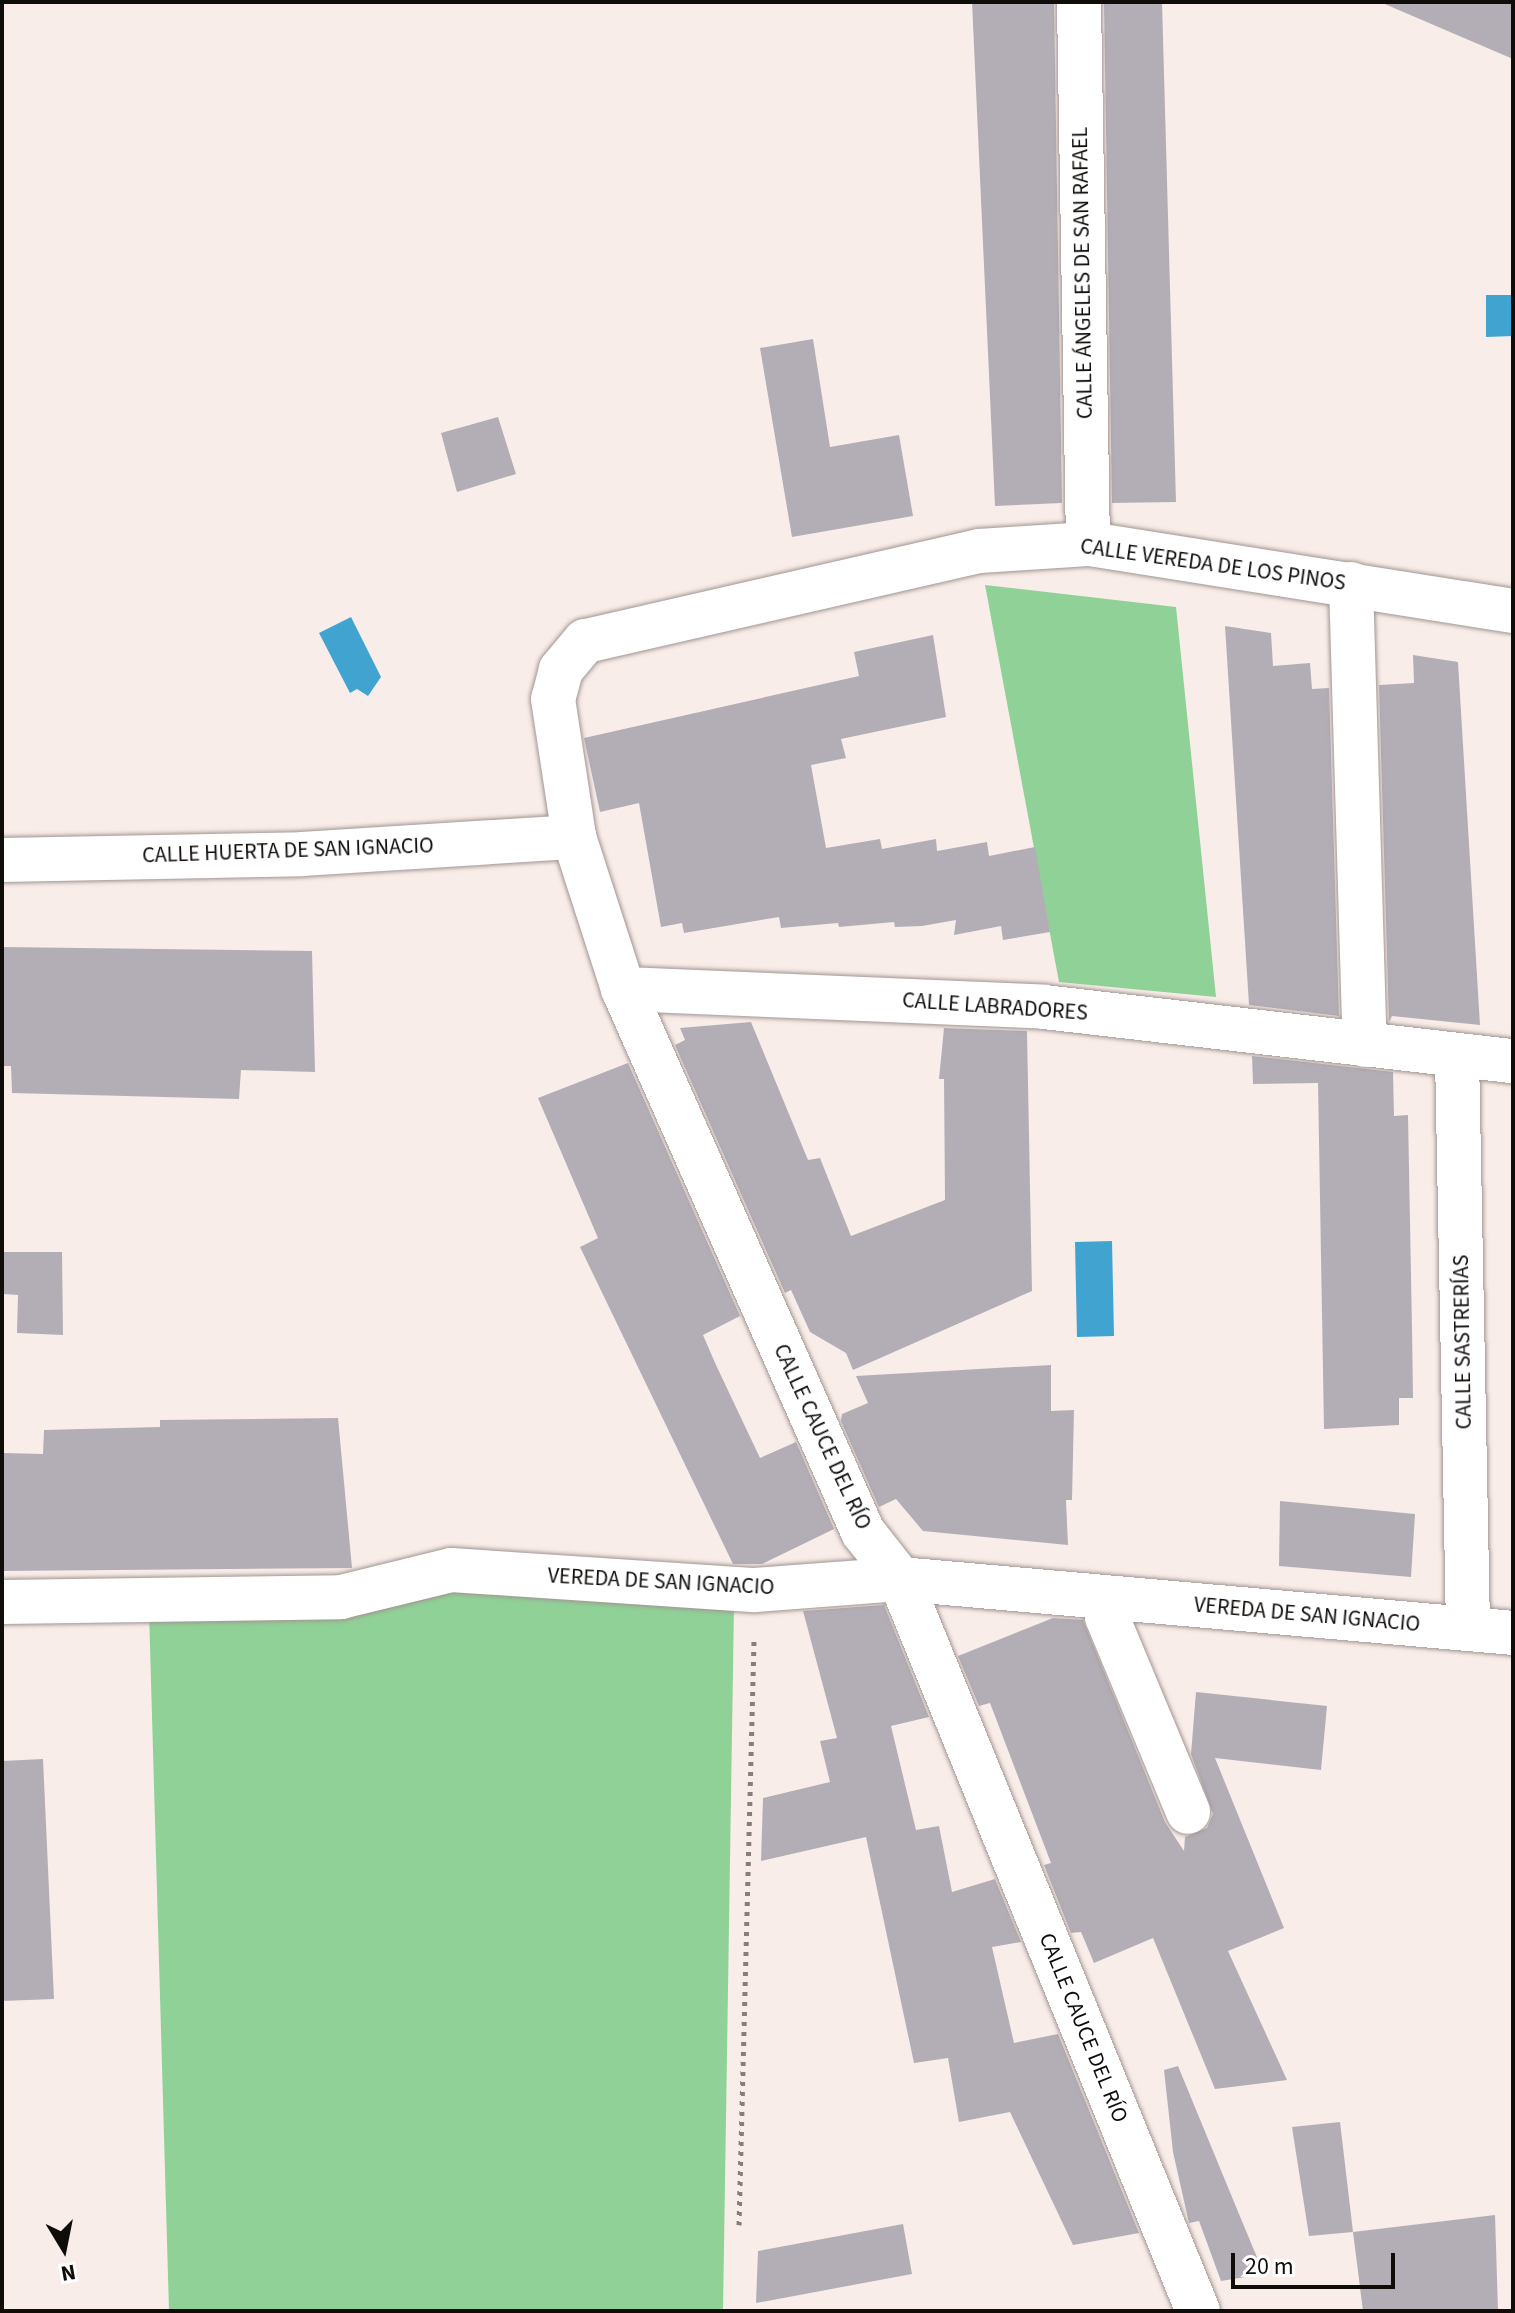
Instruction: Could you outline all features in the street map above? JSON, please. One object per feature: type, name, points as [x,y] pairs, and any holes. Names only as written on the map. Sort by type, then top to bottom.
[{"type":"street","name":"CALLE ÁNGELES DE SAN RAFAEL","points":[[1079,2],[1088,544]]},
{"type":"street","name":"CALLE VEREDA DE LOS PINOS","points":[[585,641],[979,551],[1088,544],[1513,611]]},
{"type":"street","points":[[1351,584],[1365,1045]]},
{"type":"street","name":"CALLE CAUCE DEL RÍO","points":[[585,641],[561,670],[553,699],[574,837],[623,989],[863,1532],[900,1579],[1198,2311]]},
{"type":"street","name":"CALLE HUERTA DE SAN IGNACIO","points":[[2,860],[302,854],[574,837]]},
{"type":"street","name":"CALLE LABRADORES","points":[[623,989],[1044,1007],[1513,1061]]},
{"type":"street","name":"CALLE SASTRERÍAS","points":[[1457,1055],[1468,1629]]},
{"type":"street","name":"VEREDA DE SAN IGNACIO","points":[[2,1602],[341,1597],[451,1570],[755,1590],[900,1579],[1513,1633]]},
{"type":"street","points":[[1108,1598],[1107,1617],[1188,1812]]},
{"type":"path","points":[[739,2225],[755,1590]]},
{"type":"green space","points":[[985,585],[1176,607],[1216,997],[1059,982]]},
{"type":"green space","points":[[455,1581],[734,1604],[723,2311],[169,2311],[149,1611]]},
{"type":"water","points":[[1486,295],[1513,295],[1513,336],[1486,337]]},
{"type":"water","points":[[351,617],[381,677],[368,696],[357,689],[350,693],[319,633]]},
{"type":"water","points":[[1112,1241],[1114,1336],[1077,1337],[1075,1242]]},
{"type":"building","points":[[972,2],[1054,2],[1062,503],[995,506]]},
{"type":"building","points":[[1104,2],[1162,2],[1176,502],[1112,503]]},
{"type":"building","points":[[1380,2],[1513,2],[1513,59]]},
{"type":"building","points":[[813,339],[830,447],[899,435],[913,516],[792,537],[760,348]]},
{"type":"building","points":[[498,417],[516,474],[457,492],[441,433]]},
{"type":"building","points":[[1225,626],[1271,633],[1273,666],[1310,663],[1312,689],[1329,688],[1339,1016],[1249,1005]]},
{"type":"building","points":[[933,635],[946,717],[841,739],[846,758],[811,765],[826,848],[880,839],[882,849],[936,839],[937,851],[987,842],[989,856],[1035,847],[1050,932],[1003,940],[1001,926],[954,935],[956,920],[922,926],[895,927],[894,922],[781,928],[779,917],[684,933],[682,923],[661,927],[639,803],[600,812],[584,738],[859,676],[854,652]]},
{"type":"building","points":[[1413,655],[1458,662],[1480,1025],[1392,1016],[1389,1022],[1379,685],[1414,683]]},
{"type":"building","points":[[2,947],[312,951],[315,1072],[241,1070],[239,1099],[12,1093],[11,1066],[2,1066]]},
{"type":"building","points":[[751,1022],[808,1160],[820,1158],[851,1236],[945,1200],[944,1079],[939,1079],[944,1028],[1027,1031],[1032,1291],[853,1370],[846,1353],[810,1332],[791,1290],[785,1293],[675,1045],[685,1040],[680,1028]]},
{"type":"building","points":[[1252,1056],[1393,1072],[1394,1116],[1408,1115],[1412,1328],[1413,1398],[1399,1398],[1399,1425],[1324,1429],[1318,1083],[1253,1084]]},
{"type":"building","points":[[628,1063],[740,1316],[703,1335],[716,1365],[760,1458],[796,1442],[834,1529],[762,1564],[733,1564],[580,1247],[598,1238],[538,1098]]},
{"type":"building","points":[[2,1252],[62,1252],[63,1335],[17,1333],[18,1295],[2,1294]]},
{"type":"building","points":[[1051,1365],[1051,1411],[1074,1410],[1072,1500],[1066,1500],[1068,1545],[923,1531],[896,1499],[879,1507],[841,1421],[842,1414],[868,1403],[856,1376]]},
{"type":"building","points":[[338,1418],[352,1568],[2,1571],[2,1453],[43,1454],[44,1430],[160,1427],[160,1420]]},
{"type":"building","points":[[1280,1501],[1415,1514],[1411,1577],[1279,1566]]},
{"type":"building","points":[[884,1605],[929,1717],[891,1726],[916,1830],[939,1826],[952,1892],[995,1879],[1021,1942],[992,1947],[1014,2043],[1058,2034],[1139,2233],[1073,2245],[1010,2112],[959,2122],[948,2058],[914,2063],[866,1837],[761,1861],[763,1798],[830,1782],[820,1741],[837,1738],[803,1611]]},
{"type":"building","points":[[1053,1618],[1083,1620],[1165,1822],[1184,1851],[1185,1837],[1207,1828],[1213,1814],[1191,1754],[1196,1692],[1327,1706],[1321,1770],[1215,1758],[1284,1928],[1228,1951],[1287,2080],[1215,2089],[1153,1938],[1094,1963],[1081,1932],[1071,1933],[1044,1865],[1051,1863],[990,1703],[979,1706],[958,1656]]},
{"type":"building","points":[[43,1759],[54,1999],[2,2001],[2,1761]]},
{"type":"building","points":[[1178,2066],[1264,2274],[1221,2281],[1199,2221],[1189,2223],[1173,2152],[1164,2070]]},
{"type":"building","points":[[1340,2122],[1353,2232],[1309,2236],[1292,2127]]},
{"type":"building","points":[[1495,2215],[1498,2311],[1363,2311],[1353,2232]]},
{"type":"building","points":[[903,2224],[912,2274],[756,2303],[758,2251]]}]
